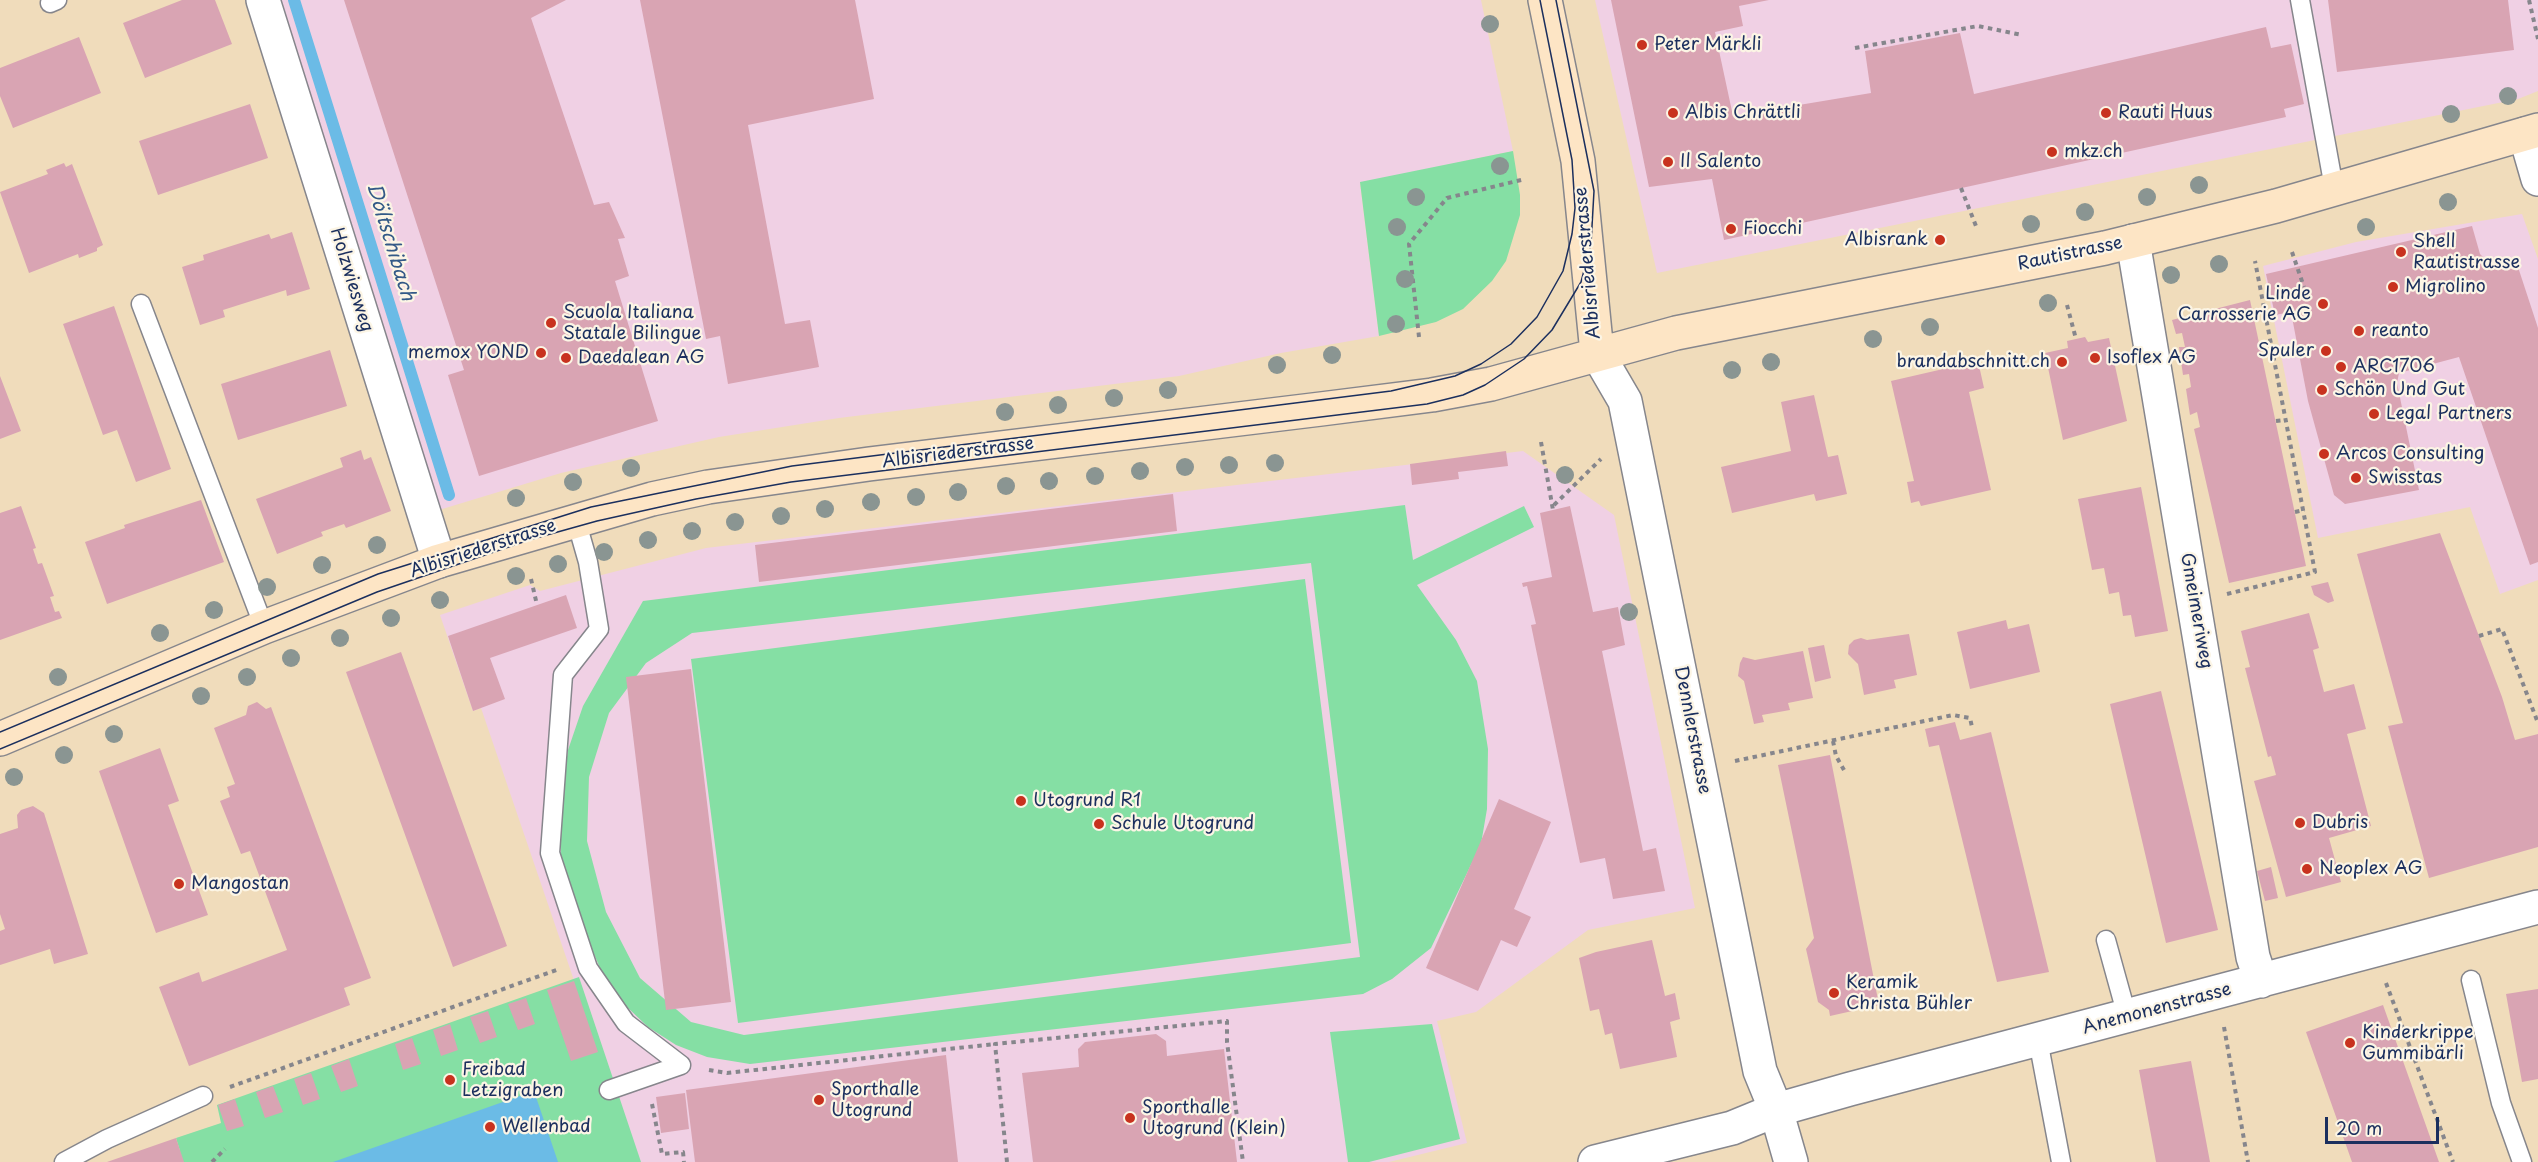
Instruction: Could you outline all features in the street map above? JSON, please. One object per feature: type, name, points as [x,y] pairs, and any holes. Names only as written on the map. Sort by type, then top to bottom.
[{"type":"main road","name":"Albisriederstrasse","points":[[0,739],[264,627],[440,561],[576,520],[708,488],[857,466],[1432,395],[1491,384],[1597,353],[1578,161],[1545,0]]},
{"type":"main road","name":"Rautistrasse","points":[[1597,353],[1676,333],[2133,241],[2276,206],[2532,132]]},
{"type":"street","name":"Holzwiesweg","points":[[263,0],[440,561]]},
{"type":"street","points":[[2532,132],[2538,179]]},
{"type":"street","name":"Gmeimeriweg","points":[[2133,241],[2253,957],[2261,981]]},
{"type":"street","name":"Dennlerstrasse","points":[[1597,353],[1625,401],[1760,1071],[1776,1110],[1791,1162]]},
{"type":"street","name":"Anemonenstrasse","points":[[1776,1110],[2538,907]]},
{"type":"street","points":[[1606,1161],[1732,1128],[1776,1110]]},
{"type":"lane","points":[[2300,0],[2334,188]]},
{"type":"lane","points":[[141,304],[264,627]]},
{"type":"lane","points":[[576,520],[588,562],[599,628],[563,675],[550,854],[588,968],[626,1023],[681,1065]]},
{"type":"lane","points":[[2106,940],[2127,1016]]},
{"type":"lane","points":[[2471,980],[2500,1103],[2522,1162]]},
{"type":"lane","points":[[2038,1040],[2061,1162]]},
{"type":"lane","points":[[609,1090],[681,1065]]},
{"type":"lane","points":[[64,1162],[106,1140],[203,1096]]},
{"type":"path","points":[[2529,0],[2538,39]]},
{"type":"path","points":[[1855,48],[1978,26],[2022,35]]},
{"type":"path","points":[[1419,338],[1409,244],[1447,198],[1525,179]]},
{"type":"path","points":[[1961,188],[1976,226]]},
{"type":"path","points":[[2292,252],[2304,287]]},
{"type":"path","points":[[2195,602],[2315,572],[2255,261]]},
{"type":"path","points":[[2067,305],[2076,339]]},
{"type":"path","points":[[2260,344],[2269,341]]},
{"type":"path","points":[[2276,421],[2285,420]]},
{"type":"path","points":[[1541,442],[1554,507],[1604,457]]},
{"type":"path","points":[[2295,512],[2304,510]]},
{"type":"path","points":[[531,579],[537,605]]},
{"type":"path","points":[[2479,636],[2502,629],[2538,723]]},
{"type":"path","points":[[1732,762],[1953,716],[1970,718],[1972,727]]},
{"type":"path","points":[[1833,741],[1836,756],[1844,770]]},
{"type":"path","points":[[203,1096],[562,968]]},
{"type":"path","points":[[2385,979],[2453,1162]]},
{"type":"path","points":[[2223,1020],[2248,1162]]},
{"type":"path","points":[[681,1065],[727,1073],[1227,1021],[1227,1042],[1243,1162]]},
{"type":"path","points":[[1137,1030],[1137,1036]]},
{"type":"path","points":[[995,1044],[1007,1162]]},
{"type":"path","points":[[647,1077],[662,1154],[683,1152],[684,1162]]},
{"type":"path","points":[[212,1162],[225,1149]]},
{"type":"shaded area","points":[[276,0],[1481,0],[1513,151],[1360,183],[1379,336],[1281,353],[1179,376],[839,418],[719,437],[561,473],[439,510]]},
{"type":"shaded area","points":[[1595,0],[2538,0],[2538,91],[2518,99],[1657,273]]},
{"type":"shaded area","points":[[2522,214],[2538,259],[2538,580],[2500,594],[2470,507],[2318,538],[2263,266],[2356,242]]},
{"type":"shaded area","name":"Schule Utogrund","points":[[1523,451],[1614,515],[1695,908],[1588,930],[1476,1012],[1437,1021],[1467,1143],[1389,1162],[636,1162],[481,708],[473,711],[440,615],[530,585],[540,591],[706,548]]},
{"type":"green space","points":[[1513,151],[1520,195],[1520,215],[1506,261],[1492,281],[1463,309],[1436,322],[1379,336],[1360,182]]},
{"type":"green space","points":[[1405,505],[1413,560],[1524,506],[1534,527],[1417,585],[1456,640],[1477,681],[1488,749],[1487,809],[1481,844],[1431,948],[1392,979],[1363,994],[750,1064],[707,1057],[676,1045],[648,1027],[626,1006],[603,975],[570,898],[561,856],[559,810],[568,750],[583,706],[643,601]],"holes":[[[1311,563],[1360,957],[744,1035],[691,1022],[640,978],[606,912],[587,841],[589,777],[609,713],[646,663],[692,633]]]},
{"type":"green space","name":"Utogrund R1","points":[[1305,579],[1351,943],[738,1023],[691,659]]},
{"type":"green space","name":"Freibad Letzigraben","points":[[579,977],[641,1162],[148,1162],[180,1151],[176,1138],[221,1123],[217,1105]]},
{"type":"green space","points":[[1432,1024],[1460,1139],[1369,1162],[1348,1162],[1330,1032]]},
{"type":"water","name":"Wellenbad","points":[[534,1091],[558,1162],[333,1162]]},
{"type":"building","points":[[182,0],[215,0],[232,44],[145,78],[123,23]]},
{"type":"building","points":[[344,0],[566,0],[531,18],[594,205],[609,202],[625,238],[618,239],[629,276],[615,281],[658,421],[479,476],[448,375],[464,370]]},
{"type":"building","points":[[640,0],[855,0],[874,99],[748,125],[785,324],[810,320],[819,367],[728,384],[720,336],[706,339]]},
{"type":"building","points":[[1611,0],[1769,0],[1739,6],[1743,26],[1715,32],[1733,116],[1871,93],[1865,51],[1960,33],[1974,94],[2266,27],[2271,48],[2291,44],[2304,104],[2284,109],[2286,117],[1724,240],[1712,179],[1649,187]]},
{"type":"building","points":[[2328,0],[2508,0],[2514,50],[2337,72]]},
{"type":"building","points":[[79,37],[101,93],[13,128],[0,96],[0,68]]},
{"type":"building","points":[[250,104],[268,158],[158,195],[139,141]]},
{"type":"building","points":[[64,163],[66,167],[72,164],[103,245],[97,248],[97,251],[79,258],[78,254],[29,273],[0,192],[48,174],[46,170]]},
{"type":"building","points":[[2472,226],[2480,254],[2487,261],[2495,266],[2517,264],[2538,328],[2538,562],[2530,565],[2459,357],[2399,373],[2397,383],[2419,490],[2345,504],[2334,495],[2308,401],[2291,312],[2275,315],[2266,274]]},
{"type":"building","points":[[292,232],[310,289],[287,296],[286,290],[223,310],[225,317],[200,325],[182,267],[204,260],[203,255],[269,234],[271,239]]},
{"type":"building","points":[[2250,300],[2306,566],[2229,583],[2194,429],[2200,427],[2197,412],[2190,415],[2186,389],[2191,387],[2189,374],[2183,375],[2179,347],[2185,347],[2182,333],[2176,334],[2172,320]]},
{"type":"building","points":[[114,306],[171,469],[136,482],[117,430],[103,435],[63,324]]},
{"type":"building","points":[[2085,337],[2088,342],[2109,338],[2127,421],[2063,440],[2045,353],[2068,348],[2067,341]]},
{"type":"building","points":[[330,350],[347,406],[238,440],[221,384]]},
{"type":"building","points":[[1978,361],[1984,388],[1969,392],[1991,490],[1921,506],[1919,501],[1911,503],[1907,482],[1914,481],[1891,381]]},
{"type":"building","points":[[0,376],[21,431],[0,439]]},
{"type":"building","points":[[1814,395],[1828,457],[1838,455],[1847,494],[1816,501],[1814,494],[1732,513],[1721,467],[1791,451],[1781,402]]},
{"type":"building","points":[[361,450],[364,460],[371,457],[391,511],[346,528],[344,524],[321,532],[323,536],[277,554],[256,499],[343,467],[340,458]]},
{"type":"building","points":[[1506,451],[1508,466],[1458,472],[1459,479],[1412,485],[1410,464]]},
{"type":"building","points":[[2141,487],[2168,631],[2135,637],[2131,615],[2123,616],[2119,592],[2109,594],[2104,568],[2092,570],[2078,499]]},
{"type":"building","points":[[1173,494],[1177,531],[759,582],[755,545]]},
{"type":"building","points":[[201,500],[224,562],[107,604],[85,542],[125,528],[124,525]]},
{"type":"building","points":[[21,506],[36,548],[33,549],[38,564],[42,563],[54,596],[50,597],[55,612],[59,611],[62,618],[0,640],[0,513]]},
{"type":"building","points":[[1570,506],[1593,612],[1618,607],[1625,645],[1602,651],[1643,851],[1656,848],[1665,891],[1613,899],[1605,858],[1580,863],[1531,625],[1536,624],[1527,586],[1523,587],[1522,583],[1552,577],[1540,513]]},
{"type":"building","points":[[2440,533],[2502,697],[2515,740],[2538,734],[2538,847],[2429,878],[2388,726],[2403,723],[2357,554]]},
{"type":"building","points":[[2328,582],[2334,601],[2328,603],[2314,595],[2311,586]]},
{"type":"building","points":[[566,595],[577,628],[490,658],[505,699],[473,711],[448,636]]},
{"type":"building","points":[[2309,613],[2319,648],[2313,650],[2324,692],[2354,684],[2366,729],[2347,734],[2371,826],[2329,838],[2341,882],[2286,897],[2254,781],[2276,775],[2271,756],[2268,757],[2245,668],[2250,667],[2241,631]]},
{"type":"building","points":[[2006,620],[2008,629],[2029,624],[2040,672],[1970,689],[1957,632]]},
{"type":"building","points":[[1909,634],[1917,675],[1894,680],[1896,688],[1864,695],[1858,664],[1848,654],[1849,645],[1861,638],[1867,640]]},
{"type":"building","points":[[1824,645],[1831,678],[1815,682],[1808,648]]},
{"type":"building","points":[[1803,651],[1813,698],[1788,703],[1790,710],[1762,715],[1764,722],[1754,724],[1744,681],[1738,676],[1743,657],[1755,660]]},
{"type":"building","points":[[401,652],[507,946],[453,967],[346,672]]},
{"type":"building","points":[[691,669],[731,1002],[666,1010],[626,677]]},
{"type":"building","points":[[2161,691],[2218,930],[2166,943],[2110,704]]},
{"type":"building","points":[[257,702],[266,709],[271,707],[371,978],[344,988],[350,1005],[189,1066],[159,987],[199,972],[202,982],[287,950],[250,851],[241,854],[220,801],[230,797],[227,787],[235,784],[214,728],[246,715],[248,706]]},
{"type":"building","points":[[1955,722],[1960,740],[1991,732],[2049,972],[1997,982],[1939,745],[1929,747],[1925,729]]},
{"type":"building","points":[[160,748],[179,801],[168,805],[208,915],[156,933],[99,771]]},
{"type":"building","points":[[1830,755],[1879,1005],[1830,1016],[1829,1010],[1818,1002],[1806,949],[1814,938],[1778,765]]},
{"type":"building","points":[[1499,799],[1551,822],[1514,909],[1531,917],[1517,947],[1501,940],[1478,991],[1426,968]]},
{"type":"building","points":[[33,806],[44,813],[88,954],[54,964],[50,949],[0,965],[0,931],[5,929],[0,914],[0,834],[18,828],[17,815],[21,810]]},
{"type":"building","points":[[2271,867],[2278,898],[2265,901],[2257,871]]},
{"type":"building","points":[[1652,940],[1665,996],[1675,993],[1680,1019],[1670,1022],[1677,1057],[1620,1069],[1612,1033],[1605,1035],[1599,1009],[1590,1011],[1579,958]]},
{"type":"building","points":[[574,981],[598,1052],[571,1061],[547,990]]},
{"type":"building","points":[[2538,989],[2538,1079],[2522,1082],[2506,994]]},
{"type":"building","points":[[526,998],[535,1024],[518,1030],[508,1004]]},
{"type":"building","points":[[2383,1005],[2439,1162],[2352,1162],[2306,1032]]},
{"type":"building","points":[[488,1011],[497,1037],[480,1043],[470,1017]]},
{"type":"building","points":[[450,1024],[458,1050],[441,1056],[433,1030]]},
{"type":"building","name":"Sporthalle Utogrund (Klein)","points":[[1156,1034],[1166,1041],[1167,1056],[1224,1049],[1237,1162],[1033,1162],[1022,1073],[1079,1067],[1078,1049],[1085,1042]]},
{"type":"building","points":[[412,1038],[421,1064],[403,1070],[395,1044]]},
{"type":"building","name":"Sporthalle Utogrund","points":[[946,1055],[958,1162],[695,1162],[686,1090]]},
{"type":"building","points":[[349,1059],[358,1086],[341,1092],[331,1066]]},
{"type":"building","points":[[2191,1061],[2210,1162],[2156,1162],[2139,1070]]},
{"type":"building","points":[[311,1073],[320,1099],[303,1105],[294,1079]]},
{"type":"building","points":[[273,1086],[283,1112],[265,1118],[256,1092]]},
{"type":"building","points":[[685,1093],[689,1129],[661,1133],[656,1097]]},
{"type":"building","points":[[235,1099],[244,1126],[227,1131],[218,1105]]},
{"type":"building","points":[[176,1138],[184,1162],[107,1162]]},
{"type":"waterway","name":"Döltschibach","points":[[294,0],[449,495]]},
{"type":"tram line","points":[[0,732],[378,574],[591,507],[792,466],[1391,391],[1455,376],[1481,364],[1511,344],[1537,317],[1563,271],[1572,234],[1575,208],[1572,160],[1540,0]]},
{"type":"tram line","points":[[0,749],[377,592],[529,540],[597,521],[696,499],[791,482],[1427,404],[1463,395],[1485,385],[1524,359],[1552,330],[1581,282],[1591,244],[1594,191],[1556,0]]},
{"type":"place","name":"Peter Märkli","points":[[1642,45]]},
{"type":"place","name":"Albis Chrättli","points":[[1673,113]]},
{"type":"place","name":"Rauti Huus","points":[[2106,113]]},
{"type":"place","name":"mkz.ch","points":[[2052,152]]},
{"type":"place","name":"Il Salento","points":[[1668,162]]},
{"type":"place","name":"Fiocchi","points":[[1731,229]]},
{"type":"place","name":"Albisrank","points":[[1940,240]]},
{"type":"place","name":"Shell Rautistrasse","points":[[2401,252]]},
{"type":"place","name":"Migrolino","points":[[2393,287]]},
{"type":"place","name":"Linde Carrosserie AG","points":[[2323,304]]},
{"type":"place","name":"Scuola Italiana Statale Bilingue","points":[[551,323]]},
{"type":"place","name":"reanto","points":[[2359,331]]},
{"type":"place","name":"Spuler","points":[[2326,351]]},
{"type":"place","name":"memox YOND","points":[[541,353]]},
{"type":"place","name":"Daedalean AG","points":[[566,358]]},
{"type":"place","name":"Isoflex AG","points":[[2095,358]]},
{"type":"place","name":"brandabschnitt.ch","points":[[2062,362]]},
{"type":"place","name":"ARC1706","points":[[2341,367]]},
{"type":"place","name":"Schön Und Gut","points":[[2322,390]]},
{"type":"place","name":"Legal Partners","points":[[2374,414]]},
{"type":"place","name":"Arcos Consulting","points":[[2324,454]]},
{"type":"place","name":"Swisstas","points":[[2356,478]]},
{"type":"place","name":"Utogrund R1","points":[[1021,801]]},
{"type":"place","name":"Dubris","points":[[2300,823]]},
{"type":"place","name":"Schule Utogrund","points":[[1099,824]]},
{"type":"place","name":"Neoplex AG","points":[[2307,869]]},
{"type":"place","name":"Mangostan","points":[[179,884]]},
{"type":"place","name":"Keramik Christa Bühler","points":[[1834,993]]},
{"type":"place","name":"Kinderkrippe Gummibärli","points":[[2350,1043]]},
{"type":"place","name":"Freibad Letzigraben","points":[[450,1080]]},
{"type":"place","name":"Sporthalle Utogrund","points":[[819,1100]]},
{"type":"place","name":"Sporthalle Utogrund (Klein)","points":[[1130,1118]]},
{"type":"place","name":"Wellenbad","points":[[490,1127]]}]
